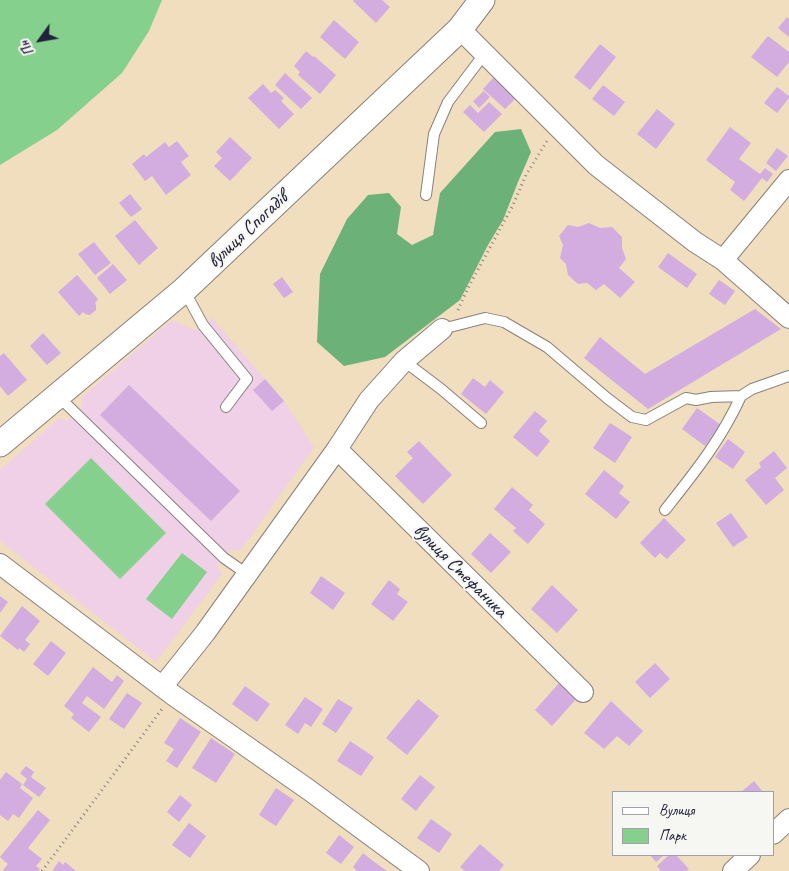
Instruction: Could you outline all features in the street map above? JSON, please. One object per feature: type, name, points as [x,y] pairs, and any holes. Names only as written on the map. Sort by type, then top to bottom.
[{"type":"street","name":"вулиця Спогадів","points":[[0,444],[184,290],[460,29],[482,0]]},
{"type":"street","points":[[460,29],[596,165],[695,242],[722,260],[789,318]]},
{"type":"street","points":[[722,260],[789,180]]},
{"type":"street","points":[[167,691],[205,633],[369,400],[404,361],[442,330]]},
{"type":"street","name":"вулиця Стефаника","points":[[336,449],[583,692]]},
{"type":"street","points":[[0,564],[167,691],[309,790],[419,871]]},
{"type":"street","points":[[774,833],[789,819]]},
{"type":"street","points":[[733,871],[749,856]]},
{"type":"lane","points":[[426,195],[434,134],[448,102],[485,54]]},
{"type":"lane","points":[[184,290],[203,325],[247,379],[226,407]]},
{"type":"lane","points":[[442,330],[485,318],[504,322],[547,346],[632,417],[646,420],[686,398],[696,400],[711,397],[741,396],[752,389],[789,376]]},
{"type":"lane","points":[[404,361],[441,388],[481,423]]},
{"type":"lane","points":[[58,396],[224,558],[247,574]]},
{"type":"lane","points":[[665,510],[708,455],[729,422],[741,396]]},
{"type":"path","points":[[442,330],[457,312],[512,207],[526,175],[556,125]]},
{"type":"path","points":[[42,871],[167,691]]},
{"type":"shaded area","points":[[212,318],[284,401],[314,447],[241,550],[231,550],[217,565],[222,574],[156,662],[0,541],[0,470],[59,418],[67,421],[82,406],[81,398],[172,320],[195,330]]},
{"type":"green space","points":[[0,0],[162,0],[149,31],[122,73],[57,130],[0,165]]},
{"type":"green space","points":[[521,129],[531,152],[503,220],[460,300],[385,357],[344,366],[317,342],[320,274],[347,219],[368,195],[389,193],[401,207],[397,234],[412,245],[433,235],[440,193],[495,132]]},
{"type":"green space","points":[[91,458],[166,533],[120,579],[45,504]]},
{"type":"green space","points":[[182,553],[207,572],[172,619],[146,599]]},
{"type":"building","points":[[354,0],[382,0],[390,7],[376,23]]},
{"type":"building","points":[[787,17],[789,19],[789,37],[778,28]]},
{"type":"building","points":[[334,20],[359,42],[345,59],[320,37]]},
{"type":"building","points":[[768,36],[789,52],[789,62],[777,77],[751,57]]},
{"type":"building","points":[[600,44],[616,57],[590,90],[574,77]]},
{"type":"building","points":[[306,51],[336,75],[320,94],[298,75],[300,72],[294,66]]},
{"type":"building","points":[[285,73],[312,98],[301,109],[275,85]]},
{"type":"building","points":[[494,77],[516,98],[505,109],[483,89]]},
{"type":"building","points":[[263,84],[271,93],[275,90],[284,98],[281,101],[294,114],[279,129],[248,98]]},
{"type":"building","points":[[603,85],[625,102],[614,116],[592,99]]},
{"type":"building","points":[[777,87],[789,98],[777,113],[764,103]]},
{"type":"building","points":[[484,91],[490,97],[479,108],[473,101]]},
{"type":"building","points":[[489,102],[502,114],[484,132],[463,112],[470,105],[478,113]]},
{"type":"building","points":[[657,109],[675,124],[656,149],[637,134]]},
{"type":"building","points":[[730,127],[751,143],[739,159],[760,174],[765,168],[773,174],[767,182],[762,178],[744,201],[730,190],[735,182],[706,160]]},
{"type":"building","points":[[230,137],[252,158],[230,181],[214,166],[222,158],[216,152]]},
{"type":"building","points":[[177,141],[189,156],[181,162],[191,175],[166,195],[152,176],[145,181],[132,164],[144,154],[146,157],[165,142],[169,147]]},
{"type":"building","points":[[777,148],[788,156],[776,171],[766,163]]},
{"type":"building","points":[[130,194],[142,209],[131,217],[119,203]]},
{"type":"building","points":[[135,220],[158,248],[139,265],[115,236]]},
{"type":"building","points":[[589,223],[600,228],[612,227],[622,237],[622,248],[626,259],[619,268],[635,282],[620,298],[604,284],[596,290],[587,283],[578,284],[568,275],[566,264],[560,258],[563,245],[559,236],[568,225],[578,227]]},
{"type":"building","points":[[94,242],[111,263],[95,275],[78,254]]},
{"type":"building","points":[[668,253],[697,274],[687,288],[658,267]]},
{"type":"building","points":[[113,264],[127,280],[110,294],[97,278]]},
{"type":"building","points":[[77,275],[98,299],[95,303],[96,310],[90,315],[83,312],[79,316],[58,292]]},
{"type":"building","points":[[282,277],[293,292],[284,298],[273,284]]},
{"type":"building","points":[[719,280],[735,291],[725,305],[709,294]]},
{"type":"building","points":[[755,309],[781,329],[648,409],[584,358],[600,337],[645,374]]},
{"type":"building","points":[[43,333],[61,353],[47,365],[30,346]]},
{"type":"building","points":[[4,353],[27,380],[8,396],[0,386],[0,356]]},
{"type":"building","points":[[473,378],[485,387],[490,380],[504,392],[486,414],[461,394]]},
{"type":"building","points":[[265,379],[284,401],[272,411],[253,390]]},
{"type":"building","points":[[129,385],[240,491],[211,521],[100,415]]},
{"type":"building","points":[[697,408],[721,425],[705,446],[682,429]]},
{"type":"building","points":[[535,411],[547,421],[539,431],[550,441],[537,457],[513,437]]},
{"type":"building","points":[[610,423],[632,437],[615,463],[593,448]]},
{"type":"building","points":[[728,439],[745,452],[733,469],[715,457]]},
{"type":"building","points":[[419,441],[452,475],[423,504],[395,476],[413,458],[407,452]]},
{"type":"building","points":[[774,451],[787,468],[775,478],[784,490],[766,505],[745,480],[761,467],[759,463]]},
{"type":"building","points":[[604,470],[624,486],[619,493],[630,502],[616,519],[585,494]]},
{"type":"building","points":[[512,487],[533,505],[529,510],[545,524],[528,544],[513,531],[516,528],[494,509]]},
{"type":"building","points":[[731,513],[748,537],[733,547],[716,523]]},
{"type":"building","points":[[664,518],[686,540],[667,559],[660,553],[655,558],[640,543]]},
{"type":"building","points":[[490,533],[511,552],[491,573],[471,554]]},
{"type":"building","points":[[321,576],[345,593],[333,610],[310,593]]},
{"type":"building","points":[[389,580],[400,589],[397,594],[408,602],[393,621],[371,604]]},
{"type":"building","points":[[552,585],[578,610],[557,633],[531,609]]},
{"type":"building","points":[[0,596],[8,602],[0,613]]},
{"type":"building","points":[[22,606],[40,621],[25,640],[30,644],[24,652],[19,648],[18,650],[0,636]]},
{"type":"building","points":[[51,641],[66,653],[48,676],[33,664]]},
{"type":"building","points":[[655,663],[670,679],[650,698],[635,682]]},
{"type":"building","points":[[93,667],[112,682],[117,675],[124,681],[104,709],[87,696],[82,703],[101,717],[89,732],[71,718],[74,714],[64,706]]},
{"type":"building","points":[[561,681],[578,697],[552,726],[535,710]]},
{"type":"building","points":[[245,686],[270,704],[257,722],[232,704]]},
{"type":"building","points":[[127,693],[142,703],[124,729],[109,719]]},
{"type":"building","points":[[305,697],[323,709],[311,727],[305,723],[298,734],[285,725]]},
{"type":"building","points":[[338,699],[353,708],[336,733],[322,724]]},
{"type":"building","points":[[418,699],[439,716],[407,755],[386,738]]},
{"type":"building","points":[[611,701],[643,731],[629,746],[617,736],[604,749],[584,733]]},
{"type":"building","points":[[180,718],[201,732],[177,768],[166,761],[174,749],[164,743]]},
{"type":"building","points":[[211,738],[235,754],[216,783],[192,768]]},
{"type":"building","points":[[350,741],[374,757],[361,776],[337,761]]},
{"type":"building","points":[[26,766],[34,772],[31,777],[46,788],[39,797],[23,785],[27,779],[20,773]]},
{"type":"building","points":[[6,772],[22,784],[20,788],[33,798],[19,818],[13,814],[8,821],[0,815],[0,780]]},
{"type":"building","points":[[420,775],[435,787],[416,811],[401,799]]},
{"type":"building","points":[[754,781],[762,791],[742,791]]},
{"type":"building","points":[[276,788],[294,800],[276,826],[259,815]]},
{"type":"building","points":[[180,795],[192,805],[179,822],[167,812]]},
{"type":"building","points":[[38,810],[50,820],[28,848],[42,859],[36,866],[40,869],[38,871],[4,871],[8,864],[0,857]]},
{"type":"building","points":[[431,819],[452,834],[439,853],[417,838]]},
{"type":"building","points":[[189,823],[206,836],[190,858],[172,845]]},
{"type":"building","points":[[339,835],[354,847],[341,864],[326,853]]},
{"type":"building","points":[[480,844],[504,865],[499,871],[465,871],[460,867]]},
{"type":"building","points":[[363,853],[387,871],[357,871],[353,867]]},
{"type":"building","points":[[651,856],[663,856],[656,862]]},
{"type":"building","points":[[668,856],[677,856],[689,869],[686,871],[661,871],[657,866]]},
{"type":"building","points":[[59,861],[63,865],[65,862],[76,871],[52,871]]}]
